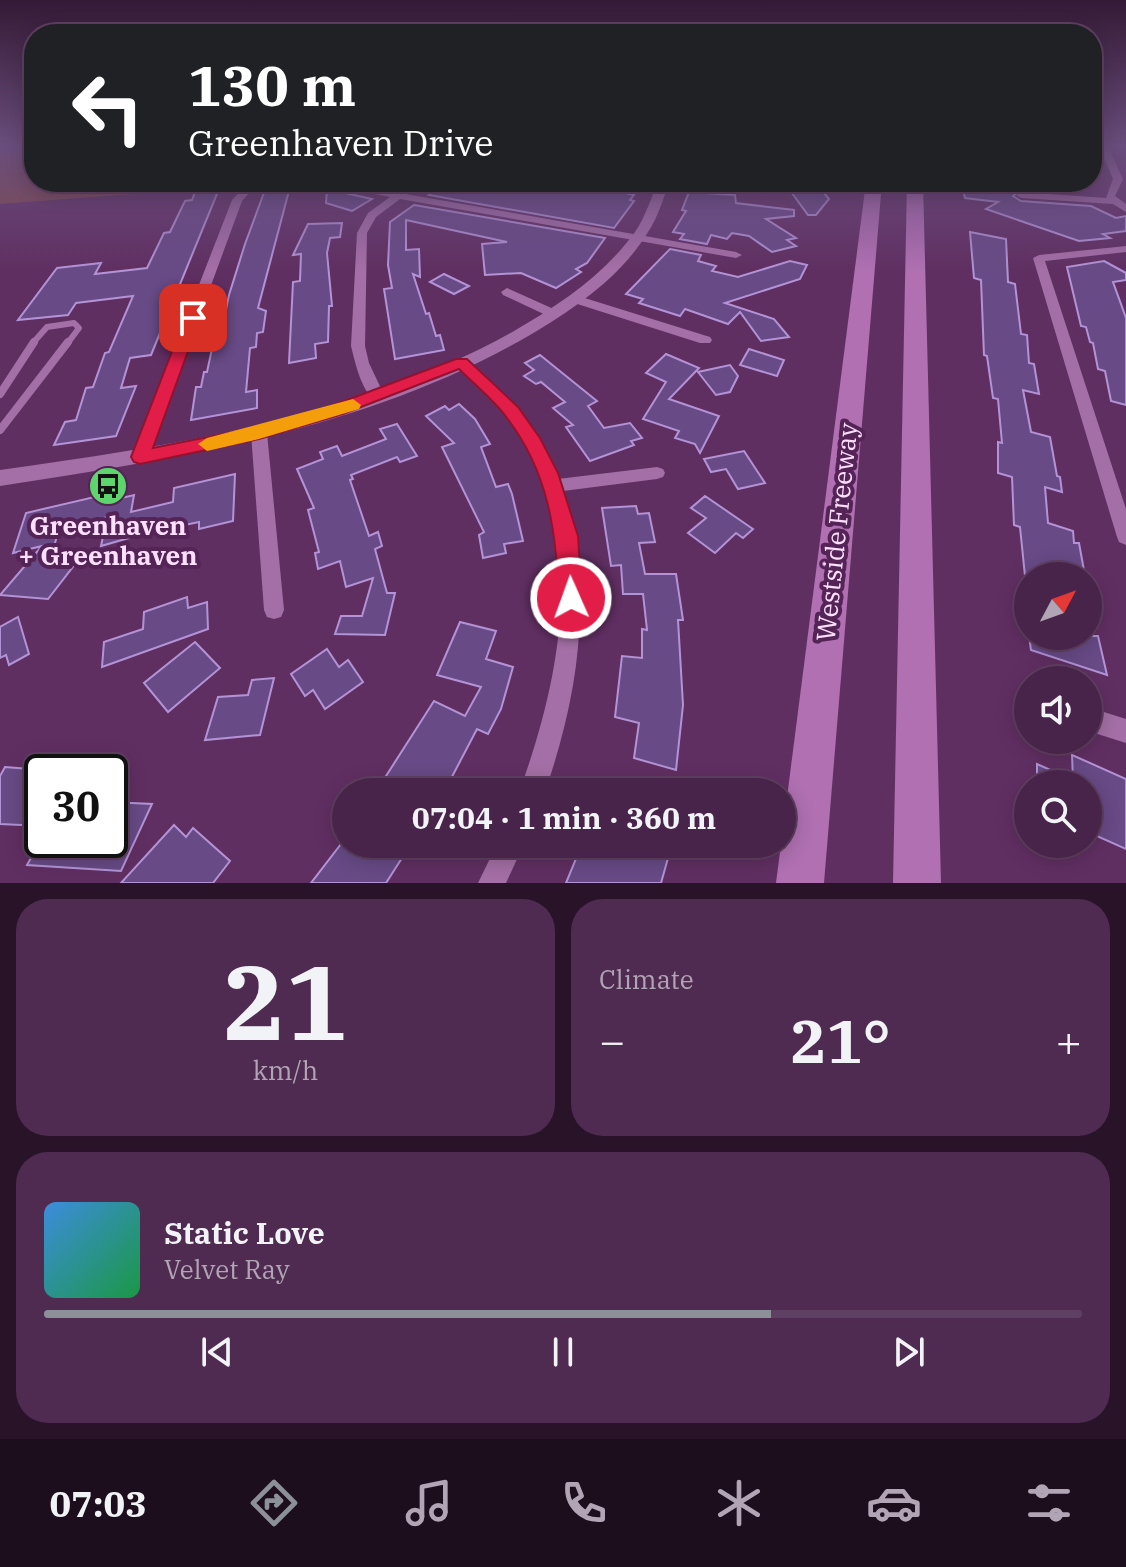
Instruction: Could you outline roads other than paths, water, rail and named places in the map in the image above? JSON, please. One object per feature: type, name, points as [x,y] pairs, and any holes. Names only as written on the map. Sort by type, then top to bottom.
[{"type":"highway","name":"Westside Freeway","points":[[800,883],[873,192]]},
{"type":"highway","points":[[915,192],[917,883]]},
{"type":"street","points":[[1112,188],[1109,194],[1113,201]]},
{"type":"street","points":[[140,457],[237,200],[245,192]]},
{"type":"street","points":[[376,192],[736,255]]},
{"type":"street","points":[[2,481],[259,433],[378,397],[462,363],[554,314],[624,258],[657,209],[662,192]]},
{"type":"street","points":[[1021,195],[1113,201],[1126,209]]},
{"type":"street","points":[[378,397],[362,363],[358,346],[361,240],[372,215],[398,196]]},
{"type":"street","points":[[1122,252],[1039,258],[1125,532]]},
{"type":"street","points":[[507,292],[554,314]]},
{"type":"street","points":[[575,299],[705,340]]},
{"type":"street","points":[[462,363],[512,411],[533,442],[554,486],[567,536],[571,617],[566,665],[555,719],[536,778]]},
{"type":"street","points":[[259,433],[274,610]]},
{"type":"street","points":[[554,486],[657,473]]},
{"type":"street","points":[[1102,723],[1126,731]]},
{"type":"street","points":[[492,883],[504,858]]},
{"type":"lane","points":[[0,394],[38,335],[47,327],[74,323],[79,328],[0,430]]},
{"type":"place","name":"Greenhaven + Greenhaven","points":[[108,486]]}]
